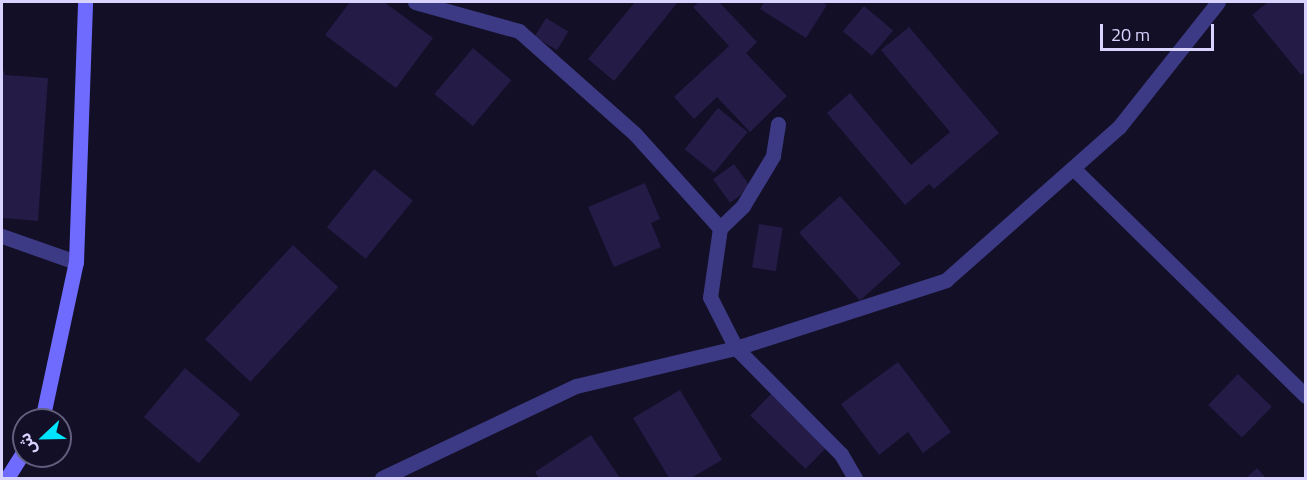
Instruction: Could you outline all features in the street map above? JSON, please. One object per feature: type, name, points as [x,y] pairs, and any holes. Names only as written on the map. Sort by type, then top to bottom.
[{"type":"main road","points":[[45,408],[76,262],[85,2]]},
{"type":"street","points":[[415,2],[519,31],[635,135],[720,228]]},
{"type":"street","points":[[382,478],[576,386],[736,348],[946,280],[1119,127],[1218,2]]},
{"type":"street","points":[[778,124],[773,156],[743,206],[720,228],[710,297],[736,348],[841,454],[855,478]]},
{"type":"street","points":[[1073,168],[1305,396]]},
{"type":"street","points":[[2,236],[76,262]]},
{"type":"building","points":[[350,2],[384,2],[433,38],[396,88],[325,35]]},
{"type":"building","points":[[635,2],[678,2],[614,81],[588,59]]},
{"type":"building","points":[[699,2],[719,2],[757,42],[746,53],[787,96],[750,132],[717,97],[694,119],[674,97],[729,46],[693,7]]},
{"type":"building","points":[[764,2],[822,2],[827,5],[806,38],[760,9]]},
{"type":"building","points":[[1268,2],[1306,2],[1306,71],[1301,75],[1252,15]]},
{"type":"building","points":[[864,6],[893,30],[872,56],[843,31]]},
{"type":"building","points":[[546,18],[568,31],[557,50],[535,37]]},
{"type":"building","points":[[909,27],[999,133],[934,189],[929,184],[905,205],[827,113],[850,93],[911,165],[950,132],[881,50]]},
{"type":"building","points":[[473,48],[511,80],[473,126],[434,94]]},
{"type":"building","points":[[2,65],[5,75],[48,78],[38,221],[2,218]]},
{"type":"building","points":[[718,108],[748,132],[714,173],[685,149]]},
{"type":"building","points":[[734,164],[751,187],[730,203],[713,179]]},
{"type":"building","points":[[374,169],[413,200],[366,259],[327,227]]},
{"type":"building","points":[[645,183],[660,219],[651,223],[661,247],[614,267],[588,207]]},
{"type":"building","points":[[840,196],[901,264],[860,300],[799,233]]},
{"type":"building","points":[[759,224],[783,228],[776,271],[752,267]]},
{"type":"building","points":[[293,245],[338,287],[250,382],[205,339]]},
{"type":"building","points":[[898,362],[951,432],[923,453],[908,432],[879,455],[841,404]]},
{"type":"building","points":[[185,368],[240,414],[199,463],[144,417]]},
{"type":"building","points":[[1238,374],[1272,407],[1242,438],[1208,405]]},
{"type":"building","points":[[680,390],[722,460],[691,478],[669,478],[633,418]]},
{"type":"building","points":[[771,394],[826,447],[806,469],[750,416]]},
{"type":"building","points":[[591,435],[620,478],[539,478],[535,472]]},
{"type":"building","points":[[1257,468],[1266,478],[1246,478]]}]
